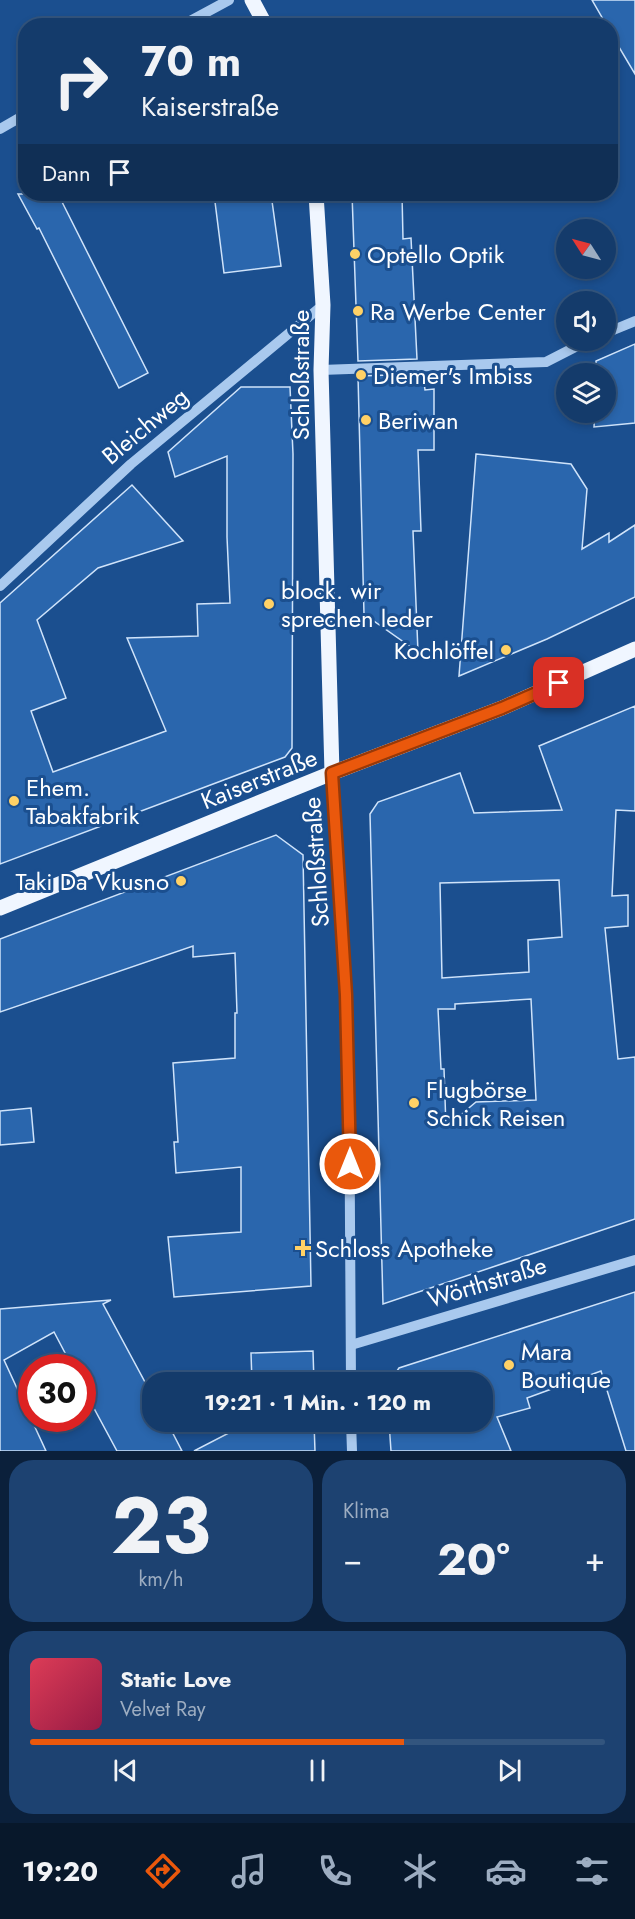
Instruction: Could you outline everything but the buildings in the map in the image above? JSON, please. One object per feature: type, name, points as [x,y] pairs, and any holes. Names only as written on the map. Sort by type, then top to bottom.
[{"type":"main road","points":[[252,0],[262,18]]},
{"type":"main road","name":"Schloßstraße","points":[[316,201],[323,305],[321,370],[332,773]]},
{"type":"main road","name":"Kaiserstraße","points":[[0,908],[332,773],[502,708],[635,649]]},
{"type":"street","points":[[196,18],[229,0]]},
{"type":"street","points":[[0,129],[18,119]]},
{"type":"street","name":"Bleichweg","points":[[0,586],[131,464],[323,305]]},
{"type":"street","points":[[616,329],[635,321]]},
{"type":"street","points":[[321,370],[546,362],[568,351]]},
{"type":"street","name":"Schloßstraße","points":[[332,773],[342,908],[349,1061],[351,1372]]},
{"type":"street","name":"Wörthstraße","points":[[351,1345],[635,1260]]},
{"type":"street","points":[[351,1432],[352,1451]]},
{"type":"place","name":"Optello Optik","points":[[355,254]]},
{"type":"place","name":"Ra Werbe Center","points":[[358,311]]},
{"type":"place","name":"Diemer's Imbiss","points":[[361,375]]},
{"type":"place","name":"Beriwan","points":[[366,420]]},
{"type":"place","name":"block. wir sprechen leder","points":[[269,604]]},
{"type":"place","name":"Kochlöffel","points":[[506,650]]},
{"type":"place","name":"Ehem. Tabakfabrik","points":[[14,801]]},
{"type":"place","name":"Taki Da Vkusno","points":[[181,881]]},
{"type":"place","name":"Flugbörse Schick Reisen","points":[[414,1103]]},
{"type":"place","name":"Schloss Apotheke","points":[[303,1248]]},
{"type":"place","name":"Mara Boutique","points":[[509,1365]]},
{"type":"route","points":[[350,1164],[349,1061],[342,908],[332,773],[502,708],[559,683]]}]
